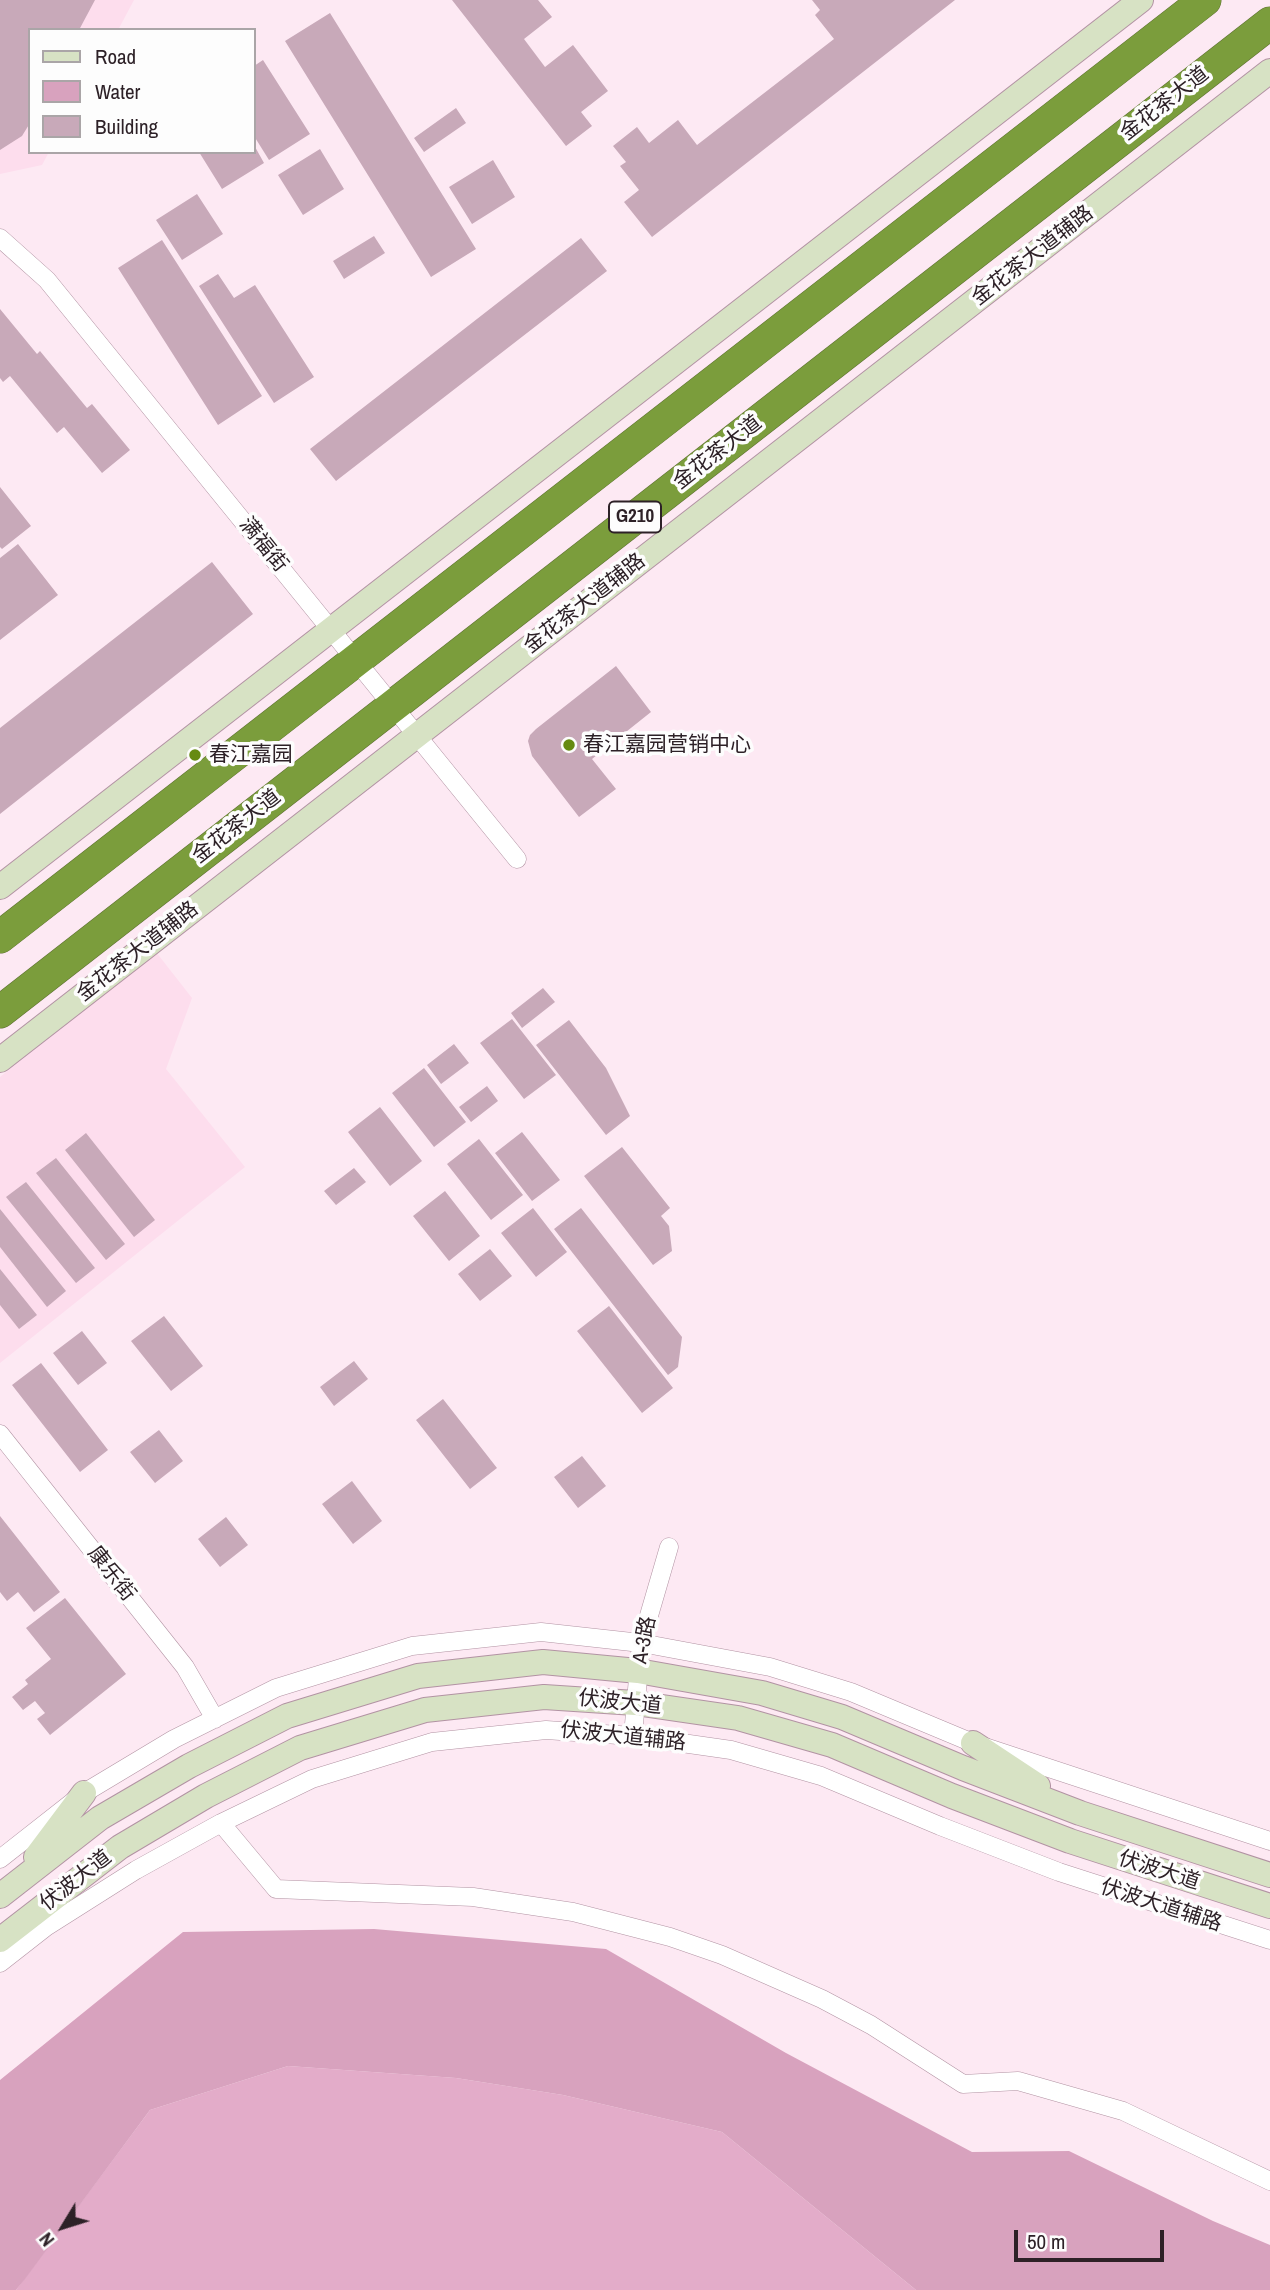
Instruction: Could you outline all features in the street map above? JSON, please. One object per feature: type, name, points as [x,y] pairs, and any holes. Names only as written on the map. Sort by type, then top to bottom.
[{"type":"highway","name":"G210","points":[[0,937],[1205,0]]},
{"type":"highway","name":"金花茶大道","points":[[0,1012],[1270,23]]},
{"type":"street","points":[[0,887],[1141,0]]},
{"type":"street","name":"金花茶大道辅路","points":[[0,1060],[1270,71]]},
{"type":"street","name":"满福街","points":[[0,238],[47,280],[517,859]]},
{"type":"street","name":"康乐街","points":[[0,1434],[185,1667],[215,1719]]},
{"type":"street","name":"A-3路","points":[[632,1736],[640,1643],[669,1547]]},
{"type":"street","points":[[0,1858],[84,1793],[174,1739],[276,1688],[412,1646],[541,1632],[640,1643],[748,1662],[839,1688],[973,1743],[1270,1841]]},
{"type":"street","name":"伏波大道","points":[[7,1891],[100,1818],[189,1766],[287,1716],[418,1676],[543,1662],[638,1671],[743,1688],[842,1717],[1080,1813],[1270,1875]]},
{"type":"street","name":"伏波大道","points":[[0,1940],[120,1847],[206,1796],[300,1748],[425,1710],[544,1696],[635,1703],[738,1718],[832,1745],[1070,1841],[1270,1906]]},
{"type":"street","name":"伏波大道辅路","points":[[0,1963],[46,1927],[136,1870],[221,1823],[312,1779],[432,1742],[546,1730],[632,1736],[732,1750],[821,1776],[1059,1872],[1270,1940]]},
{"type":"street","points":[[973,1743],[1080,1813]]},
{"type":"street","points":[[7,1891],[84,1793]]},
{"type":"street","points":[[221,1823],[276,1889],[473,1897],[573,1912],[670,1937],[735,1960],[822,1999],[871,2025],[963,2084],[1017,2081],[1123,2111],[1270,2181]]},
{"type":"shaded area","points":[[0,0],[134,0],[119,28],[28,28],[28,154],[48,154],[42,165],[0,174]]},
{"type":"shaded area","points":[[156,952],[192,998],[166,1069],[245,1167],[0,1363],[0,1077]]},
{"type":"shaded area","points":[[288,2066],[456,2078],[563,2095],[722,2132],[916,2290],[16,2290],[150,2110]]},
{"type":"water","points":[[374,1929],[606,1949],[786,2053],[972,2152],[1069,2151],[1213,2221],[1270,2245],[1270,2290],[916,2290],[722,2132],[563,2095],[456,2078],[288,2066],[150,2110],[16,2290],[0,2290],[0,2080],[183,1932]]},
{"type":"building","points":[[0,0],[95,0],[80,28],[28,28],[28,126],[22,136],[0,150]]},
{"type":"building","points":[[452,0],[538,0],[552,17],[524,39],[545,67],[573,45],[608,91],[581,112],[592,126],[566,146]]},
{"type":"building","points":[[812,0],[955,0],[652,237],[624,202],[639,190],[620,166],[626,162],[613,146],[637,127],[649,143],[678,120],[697,145],[834,39],[815,15],[820,10]]},
{"type":"building","points":[[330,13],[476,249],[431,277],[285,41]]},
{"type":"building","points":[[263,60],[310,134],[269,160],[256,139],[256,65]]},
{"type":"building","points":[[456,108],[466,123],[424,152],[414,138]]},
{"type":"building","points":[[256,149],[264,163],[222,189],[200,154],[256,154]]},
{"type":"building","points":[[320,149],[344,189],[303,215],[278,175]]},
{"type":"building","points":[[493,160],[515,197],[472,224],[449,187]]},
{"type":"building","points":[[197,194],[223,234],[182,260],[156,220]]},
{"type":"building","points":[[374,236],[385,253],[344,279],[333,261]]},
{"type":"building","points":[[581,238],[607,271],[336,481],[310,449]]},
{"type":"building","points":[[162,240],[262,396],[218,425],[118,268]]},
{"type":"building","points":[[218,274],[234,298],[255,285],[314,377],[274,403],[199,286]]},
{"type":"building","points":[[0,309],[37,354],[40,351],[87,408],[92,404],[130,450],[102,473],[64,427],[57,433],[10,376],[3,382],[0,378]]},
{"type":"building","points":[[0,487],[31,526],[2,549],[0,547]]},
{"type":"building","points":[[18,544],[58,595],[0,640],[0,558]]},
{"type":"building","points":[[212,562],[253,614],[0,814],[0,728]]},
{"type":"building","name":"春江嘉园营销中心","points":[[616,666],[651,712],[592,759],[616,789],[579,817],[532,756],[528,741],[536,729]]},
{"type":"building","points":[[543,988],[555,1002],[522,1028],[511,1013]]},
{"type":"building","points":[[512,1019],[556,1075],[524,1099],[480,1043]]},
{"type":"building","points":[[569,1020],[606,1068],[630,1116],[606,1135],[536,1045]]},
{"type":"building","points":[[454,1044],[469,1063],[441,1084],[427,1065]]},
{"type":"building","points":[[424,1068],[466,1122],[434,1147],[392,1093]]},
{"type":"building","points":[[487,1086],[498,1101],[471,1122],[459,1107]]},
{"type":"building","points":[[380,1107],[422,1161],[390,1186],[348,1132]]},
{"type":"building","points":[[522,1132],[560,1180],[532,1201],[495,1153]]},
{"type":"building","points":[[86,1133],[155,1220],[134,1237],[65,1150]]},
{"type":"building","points":[[479,1139],[523,1195],[491,1220],[447,1164]]},
{"type":"building","points":[[622,1147],[670,1208],[661,1216],[669,1226],[672,1251],[653,1265],[584,1176]]},
{"type":"building","points":[[56,1158],[125,1244],[106,1260],[36,1173]]},
{"type":"building","points":[[354,1168],[366,1182],[336,1205],[324,1191]]},
{"type":"building","points":[[26,1182],[95,1268],[76,1283],[6,1197]]},
{"type":"building","points":[[445,1191],[480,1236],[449,1261],[413,1216]]},
{"type":"building","points":[[533,1208],[567,1252],[536,1277],[501,1233]]},
{"type":"building","points":[[581,1208],[682,1337],[678,1367],[668,1375],[554,1229]]},
{"type":"building","points":[[0,1209],[66,1291],[47,1307],[0,1247]]},
{"type":"building","points":[[490,1249],[512,1276],[480,1301],[458,1274]]},
{"type":"building","points":[[0,1269],[37,1315],[19,1329],[0,1305]]},
{"type":"building","points":[[609,1306],[673,1388],[642,1413],[577,1331]]},
{"type":"building","points":[[164,1316],[203,1366],[171,1391],[131,1341]]},
{"type":"building","points":[[82,1331],[107,1363],[78,1385],[53,1353]]},
{"type":"building","points":[[354,1361],[368,1379],[334,1406],[320,1387]]},
{"type":"building","points":[[41,1363],[108,1450],[80,1472],[12,1385]]},
{"type":"building","points":[[443,1399],[497,1468],[470,1489],[416,1420]]},
{"type":"building","points":[[159,1430],[183,1461],[155,1483],[130,1452]]},
{"type":"building","points":[[582,1456],[606,1486],[578,1508],[554,1477]]},
{"type":"building","points":[[352,1481],[382,1521],[353,1544],[322,1504]]},
{"type":"building","points":[[0,1516],[60,1592],[34,1612],[18,1592],[7,1601],[0,1592]]},
{"type":"building","points":[[226,1517],[248,1545],[220,1567],[198,1539]]},
{"type":"building","points":[[65,1598],[126,1674],[50,1735],[37,1719],[45,1713],[35,1701],[23,1710],[12,1697],[28,1684],[25,1680],[51,1659],[26,1628]]},
{"type":"place","name":"春江嘉园营销中心","points":[[569,745]]},
{"type":"place","name":"春江嘉园","points":[[195,755]]}]
